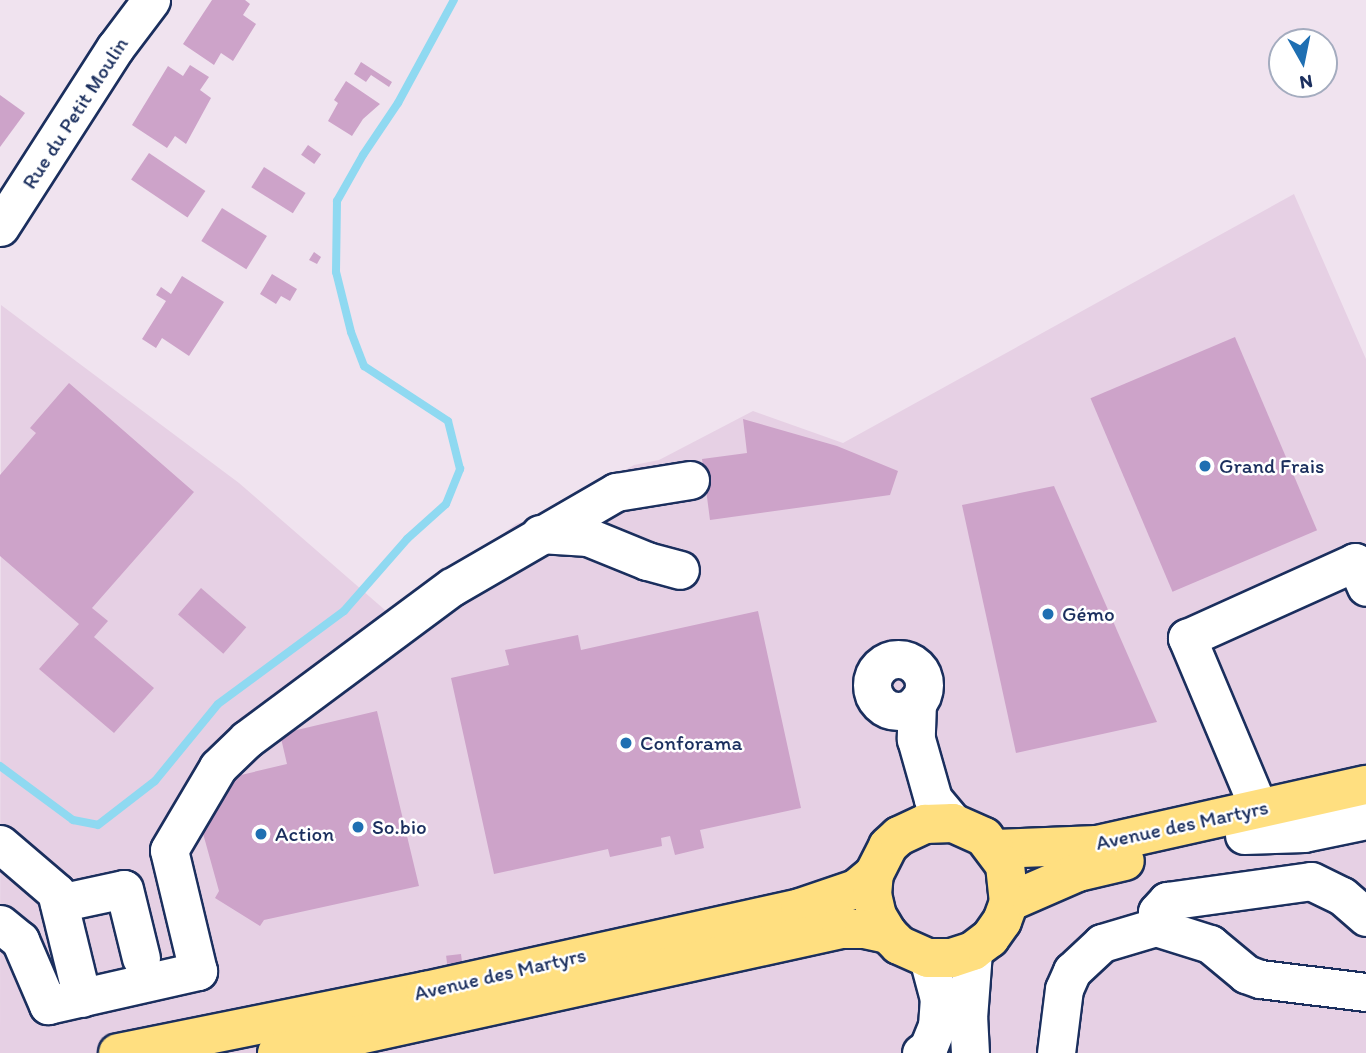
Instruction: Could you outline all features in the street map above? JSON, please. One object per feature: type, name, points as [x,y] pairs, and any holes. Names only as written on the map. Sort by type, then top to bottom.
[{"type":"main road","name":"Avenue des Martyrs","points":[[1009,902],[1078,872],[1251,822],[1366,785]]},
{"type":"main road","name":"Avenue des Martyrs","points":[[996,849],[1097,845],[1366,807]]},
{"type":"main road","points":[[953,823],[970,828],[996,849],[1007,874],[1009,902],[1002,922],[990,938],[973,951],[951,958],[928,958],[899,945],[888,934],[877,916],[872,895],[874,874],[879,859],[899,836],[925,824],[953,823]]},
{"type":"main road","name":"Avenue des Martyrs","points":[[118,1053],[426,991],[800,908],[856,889],[874,874]]},
{"type":"main road","name":"Avenue des Martyrs","points":[[282,1052],[335,1047],[841,929],[864,929],[888,934]]},
{"type":"street","name":"Rue du Petit Moulin","points":[[0,227],[116,48],[151,0]]},
{"type":"street","points":[[0,924],[20,940],[48,1005],[198,971],[169,850],[218,767],[247,739],[452,587],[616,492],[690,481]]},
{"type":"street","points":[[540,534],[589,537],[647,561],[680,570]]},
{"type":"street","points":[[1366,587],[1355,562],[1187,638],[1251,822],[1304,833],[1366,820]]},
{"type":"street","points":[[899,836],[912,810],[914,788],[906,706],[933,799],[953,823]]},
{"type":"street","points":[[0,844],[56,892],[82,998]]},
{"type":"street","points":[[1156,927],[1157,912],[1167,901],[1311,881],[1342,896],[1366,916]]},
{"type":"street","points":[[59,903],[124,889],[141,958]]},
{"type":"street","points":[[1056,1053],[1064,989],[1072,971],[1102,943],[1156,927],[1210,944],[1246,974],[1260,979],[1366,992]]},
{"type":"street","points":[[970,1053],[968,1018],[973,951]]},
{"type":"street","points":[[921,1053],[928,1048],[937,1026],[939,999],[928,958]]},
{"type":"street","points":[[335,1047],[426,991]]},
{"type":"shaded area","points":[[1294,194],[1366,359],[1366,1053],[0,1053],[1,305],[239,483],[393,617],[516,524],[552,512],[634,465],[659,460],[753,411],[843,443]]},
{"type":"building","points":[[212,0],[245,0],[250,4],[243,15],[256,24],[233,61],[221,53],[214,65],[183,44]]},
{"type":"building","points":[[361,62],[392,82],[389,87],[371,75],[366,82],[354,74]]},
{"type":"building","points":[[190,65],[209,77],[200,90],[211,98],[186,144],[175,136],[167,148],[132,125],[168,66],[183,76]]},
{"type":"building","points":[[346,81],[380,104],[363,119],[352,136],[328,121],[338,103],[334,100]]},
{"type":"building","points":[[0,95],[25,113],[0,147]]},
{"type":"building","points":[[308,145],[321,154],[314,164],[301,155]]},
{"type":"building","points":[[149,153],[205,191],[187,218],[131,180]]},
{"type":"building","points":[[264,167],[306,193],[293,213],[251,187]]},
{"type":"building","points":[[222,208],[267,236],[246,269],[201,241]]},
{"type":"building","points":[[314,252],[321,257],[317,264],[309,260]]},
{"type":"building","points":[[272,274],[297,289],[290,301],[281,296],[276,304],[260,294]]},
{"type":"building","points":[[182,276],[224,302],[189,356],[162,338],[156,348],[142,339],[166,301],[156,295],[161,287],[171,294]]},
{"type":"building","name":"Grand Frais","points":[[1235,337],[1317,530],[1173,592],[1090,398]]},
{"type":"building","points":[[69,383],[194,492],[92,608],[108,621],[94,637],[154,688],[114,733],[39,669],[79,624],[0,556],[0,475],[36,433],[30,428]]},
{"type":"building","points":[[743,419],[837,446],[898,471],[890,495],[710,520],[702,459],[747,453]]},
{"type":"building","name":"Gémo","points":[[1054,486],[1157,722],[1016,753],[962,505]]},
{"type":"building","points":[[201,588],[246,627],[223,654],[178,614]]},
{"type":"building","name":"Conforama","points":[[758,611],[801,808],[700,830],[704,848],[675,855],[670,836],[661,838],[662,846],[610,857],[608,849],[494,874],[451,678],[509,665],[505,650],[578,635],[581,650]]},
{"type":"building","points":[[377,711],[419,886],[264,920],[260,926],[215,898],[219,891],[199,819],[224,779],[287,764],[280,734]]},
{"type":"building","points":[[461,954],[462,962],[447,964],[446,956]]},
{"type":"waterway","points":[[0,766],[73,820],[98,825],[155,781],[218,704],[344,611],[407,539],[446,504],[460,469],[448,421],[364,366],[351,332],[336,272],[337,201],[363,155],[398,103],[454,0]]},
{"type":"place","name":"Grand Frais","points":[[1205,466]]},
{"type":"place","name":"Gémo","points":[[1048,614]]},
{"type":"place","name":"Conforama","points":[[626,743]]},
{"type":"place","name":"So.bio","points":[[358,827]]},
{"type":"place","name":"Action","points":[[261,834]]}]
